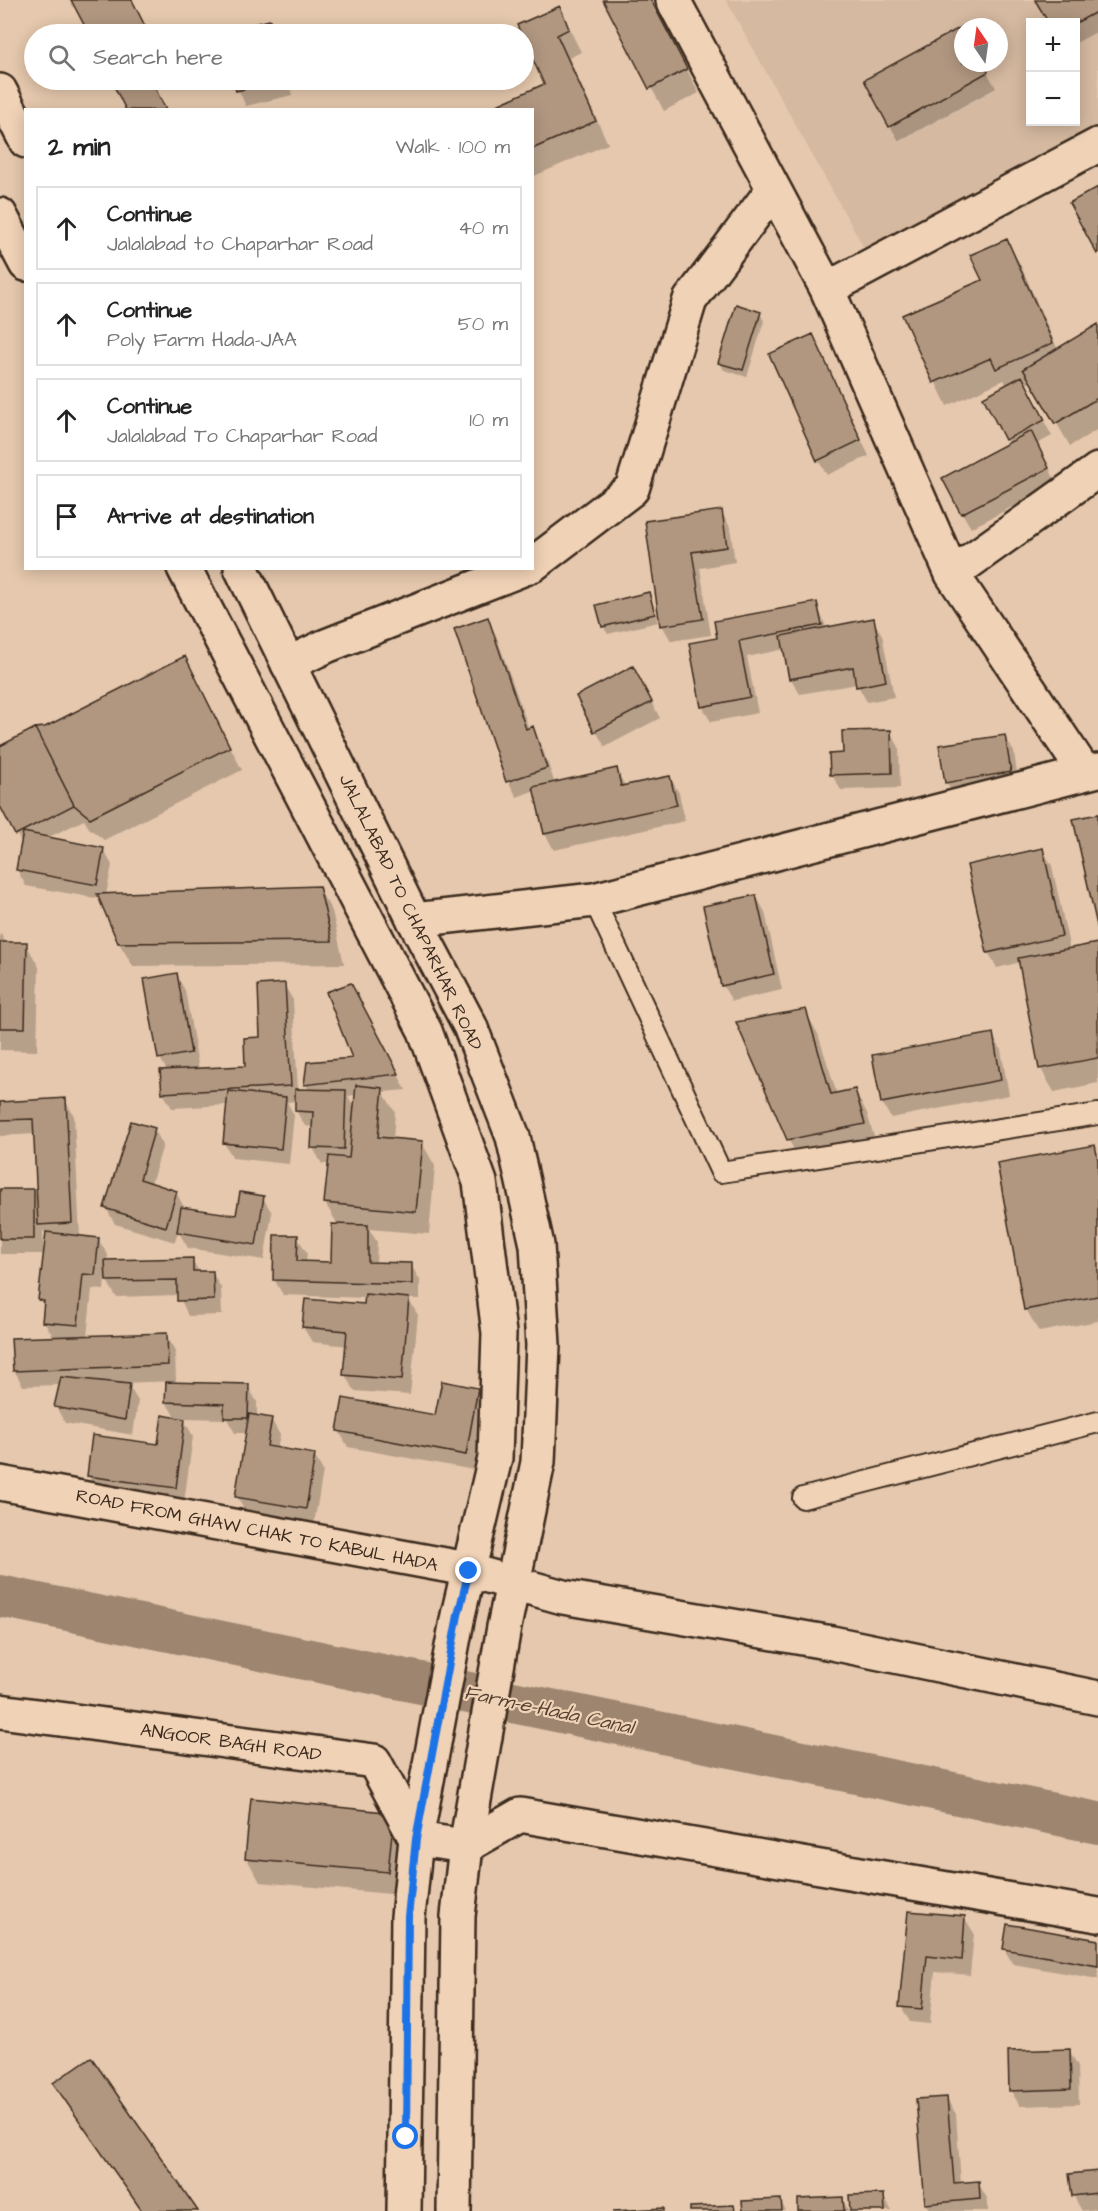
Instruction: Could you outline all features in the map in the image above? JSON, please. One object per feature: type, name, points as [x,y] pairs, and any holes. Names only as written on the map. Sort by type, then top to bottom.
[{"type":"street","points":[[414,920],[594,900],[1091,771],[952,574],[827,289],[772,191],[673,0]]},
{"type":"street","points":[[0,91],[24,137]]},
{"type":"street","points":[[827,289],[1098,145]]},
{"type":"street","points":[[534,563],[632,489],[690,300],[772,191]]},
{"type":"street","points":[[0,215],[24,260]]},
{"type":"street","points":[[952,574],[1098,470]]},
{"type":"street","points":[[185,570],[425,1031],[480,1182],[499,1333],[495,1458],[458,1615],[416,1839],[408,1917],[404,2211]]},
{"type":"street","name":"JALALABAD TO CHAPARHAR ROAD","points":[[242,570],[414,920],[470,1026],[513,1137],[537,1245],[543,1345],[538,1462],[504,1627],[475,1806],[466,1846],[458,1916],[454,2211]]},
{"type":"street","points":[[288,664],[326,646],[520,570]]},
{"type":"street","name":"ROAD FROM GHAW CHAK TO KABUL HADA","points":[[0,1483],[469,1571],[563,1597],[832,1642],[1098,1698]]},
{"type":"street","name":"ANGOOR BAGH ROAD","points":[[0,1711],[374,1761],[416,1839]]},
{"type":"street","points":[[416,1839],[466,1846],[520,1815],[1098,1915]]},
{"type":"lane","points":[[594,900],[721,1172],[1098,1114]]},
{"type":"lane","points":[[803,1498],[1098,1422]]},
{"type":"shaded area","points":[[726,0],[1098,0],[1098,131],[872,262]]},
{"type":"building","points":[[71,0],[132,0],[144,24],[84,24]]},
{"type":"building","points":[[603,0],[651,0],[687,69],[649,89]]},
{"type":"building","points":[[1035,0],[1098,0],[1098,11],[1080,21],[1080,18],[1046,18]]},
{"type":"building","points":[[560,6],[569,29],[557,35],[596,121],[534,148],[534,108],[490,108],[544,84],[534,62],[534,24],[519,24]]},
{"type":"building","points":[[270,20],[271,24],[253,24]]},
{"type":"building","points":[[954,31],[954,72],[988,72],[889,127],[864,80]]},
{"type":"building","points":[[116,90],[156,90],[165,108],[125,108]]},
{"type":"building","points":[[1098,187],[1098,253],[1097,254],[1069,203]]},
{"type":"building","points":[[1007,239],[1053,343],[996,369],[991,358],[933,383],[902,315],[982,280],[970,255]]},
{"type":"building","points":[[736,304],[761,312],[743,370],[718,363]]},
{"type":"building","points":[[1098,324],[1098,398],[1055,424],[1023,369]]},
{"type":"building","points":[[813,334],[861,440],[817,461],[769,354]]},
{"type":"building","points":[[1022,376],[1045,420],[1005,440],[983,397]]},
{"type":"building","points":[[1031,431],[1049,468],[961,514],[942,478]]},
{"type":"building","points":[[722,510],[727,547],[692,552],[703,619],[660,626],[645,521]]},
{"type":"building","points":[[649,592],[655,614],[602,627],[596,605]]},
{"type":"building","points":[[817,602],[822,625],[739,641],[750,697],[701,707],[689,643],[717,638],[714,621]]},
{"type":"building","points":[[488,617],[526,729],[533,726],[547,768],[506,782],[454,629]]},
{"type":"building","points":[[874,618],[886,681],[856,687],[853,667],[789,679],[781,636]]},
{"type":"building","points":[[185,656],[230,747],[90,818],[74,805],[35,728],[45,727]]},
{"type":"building","points":[[633,666],[652,702],[594,732],[576,696]]},
{"type":"building","points":[[35,728],[74,805],[15,835],[0,806],[0,746]]},
{"type":"building","points":[[891,730],[892,773],[830,775],[829,754],[843,753],[842,731]]},
{"type":"building","points":[[1005,735],[1011,772],[945,783],[939,745]]},
{"type":"building","points":[[617,768],[621,786],[670,776],[677,805],[544,834],[533,787]]},
{"type":"building","points":[[1098,814],[1098,930],[1073,819]]},
{"type":"building","points":[[23,832],[104,848],[97,885],[16,870]]},
{"type":"building","points":[[1043,848],[1062,936],[987,953],[967,865]]},
{"type":"building","points":[[319,886],[332,941],[118,943],[97,894]]},
{"type":"building","points":[[756,895],[774,974],[721,986],[703,906]]},
{"type":"building","points":[[0,942],[27,942],[25,1028],[0,1028]]},
{"type":"building","points":[[1098,943],[1098,1058],[1039,1069],[1018,958]]},
{"type":"building","points":[[177,973],[191,1053],[158,1059],[144,979]]},
{"type":"building","points":[[285,983],[291,1086],[162,1093],[160,1070],[245,1066],[244,1038],[260,1037],[258,985]]},
{"type":"building","points":[[351,983],[399,1074],[304,1085],[307,1062],[352,1058],[326,992]]},
{"type":"building","points":[[806,1009],[831,1094],[855,1089],[865,1124],[787,1140],[736,1022]]},
{"type":"building","points":[[993,1033],[1001,1080],[881,1103],[872,1055]]},
{"type":"building","points":[[356,1085],[383,1088],[378,1137],[423,1141],[416,1212],[324,1203],[329,1156],[349,1158]]},
{"type":"building","points":[[295,1089],[346,1090],[344,1149],[311,1148],[313,1112],[295,1111]]},
{"type":"building","points":[[228,1091],[286,1097],[281,1149],[223,1143]]},
{"type":"building","points":[[66,1098],[72,1223],[38,1225],[33,1119],[0,1120],[0,1102]]},
{"type":"building","points":[[131,1121],[155,1128],[140,1179],[177,1191],[166,1227],[104,1208]]},
{"type":"building","points":[[1095,1145],[1098,1160],[1098,1296],[1024,1310],[997,1163]]},
{"type":"building","points":[[0,1189],[34,1189],[34,1239],[0,1239]]},
{"type":"building","points":[[240,1192],[264,1196],[256,1245],[177,1232],[181,1207],[236,1215]]},
{"type":"building","points":[[332,1224],[368,1225],[368,1262],[412,1263],[412,1284],[273,1280],[274,1235],[298,1235],[297,1261],[331,1262]]},
{"type":"building","points":[[46,1232],[99,1238],[95,1275],[83,1274],[78,1325],[42,1322],[44,1301],[38,1300]]},
{"type":"building","points":[[193,1258],[193,1271],[213,1271],[214,1300],[177,1301],[177,1280],[106,1281],[105,1260]]},
{"type":"building","points":[[365,1294],[409,1298],[402,1380],[343,1375],[347,1331],[302,1327],[305,1299],[364,1304]]},
{"type":"building","points":[[167,1333],[168,1365],[13,1371],[11,1338]]},
{"type":"building","points":[[61,1377],[130,1384],[125,1420],[54,1407]]},
{"type":"building","points":[[442,1381],[478,1388],[466,1455],[337,1431],[343,1398],[435,1415]]},
{"type":"building","points":[[166,1382],[249,1384],[248,1418],[224,1418],[224,1404],[165,1402]]},
{"type":"building","points":[[249,1414],[272,1418],[267,1446],[315,1454],[306,1509],[235,1497]]},
{"type":"building","points":[[162,1415],[185,1419],[176,1488],[87,1476],[92,1435],[158,1444]]},
{"type":"building","points":[[251,1798],[394,1813],[388,1872],[245,1859]]},
{"type":"building","points":[[908,1911],[965,1916],[962,1960],[927,1956],[922,2009],[899,2007]]},
{"type":"building","points":[[1007,1924],[1098,1940],[1098,1966],[1003,1949]]},
{"type":"building","points":[[1070,2049],[1071,2089],[1009,2091],[1008,2051]]},
{"type":"building","points":[[91,2057],[198,2211],[142,2211],[53,2083]]},
{"type":"building","points":[[947,2097],[954,2183],[979,2181],[980,2199],[925,2204],[916,2099]]},
{"type":"building","points":[[1098,2171],[1098,2193],[1072,2196],[1069,2174]]},
{"type":"building","points":[[884,2194],[885,2211],[850,2211],[849,2195]]},
{"type":"building","points":[[843,2197],[844,2211],[798,2211],[798,2199]]},
{"type":"building","points":[[781,2199],[782,2211],[743,2211],[742,2201]]},
{"type":"building","points":[[734,2205],[735,2211],[690,2211],[690,2207]]},
{"type":"building","points":[[664,2208],[664,2211],[613,2211]]},
{"type":"waterway","name":"Farm-e-Hada Canal","points":[[0,1596],[1098,1823]]},
{"type":"route","points":[[406,2137],[408,1917],[416,1839],[458,1615],[469,1571]]}]
